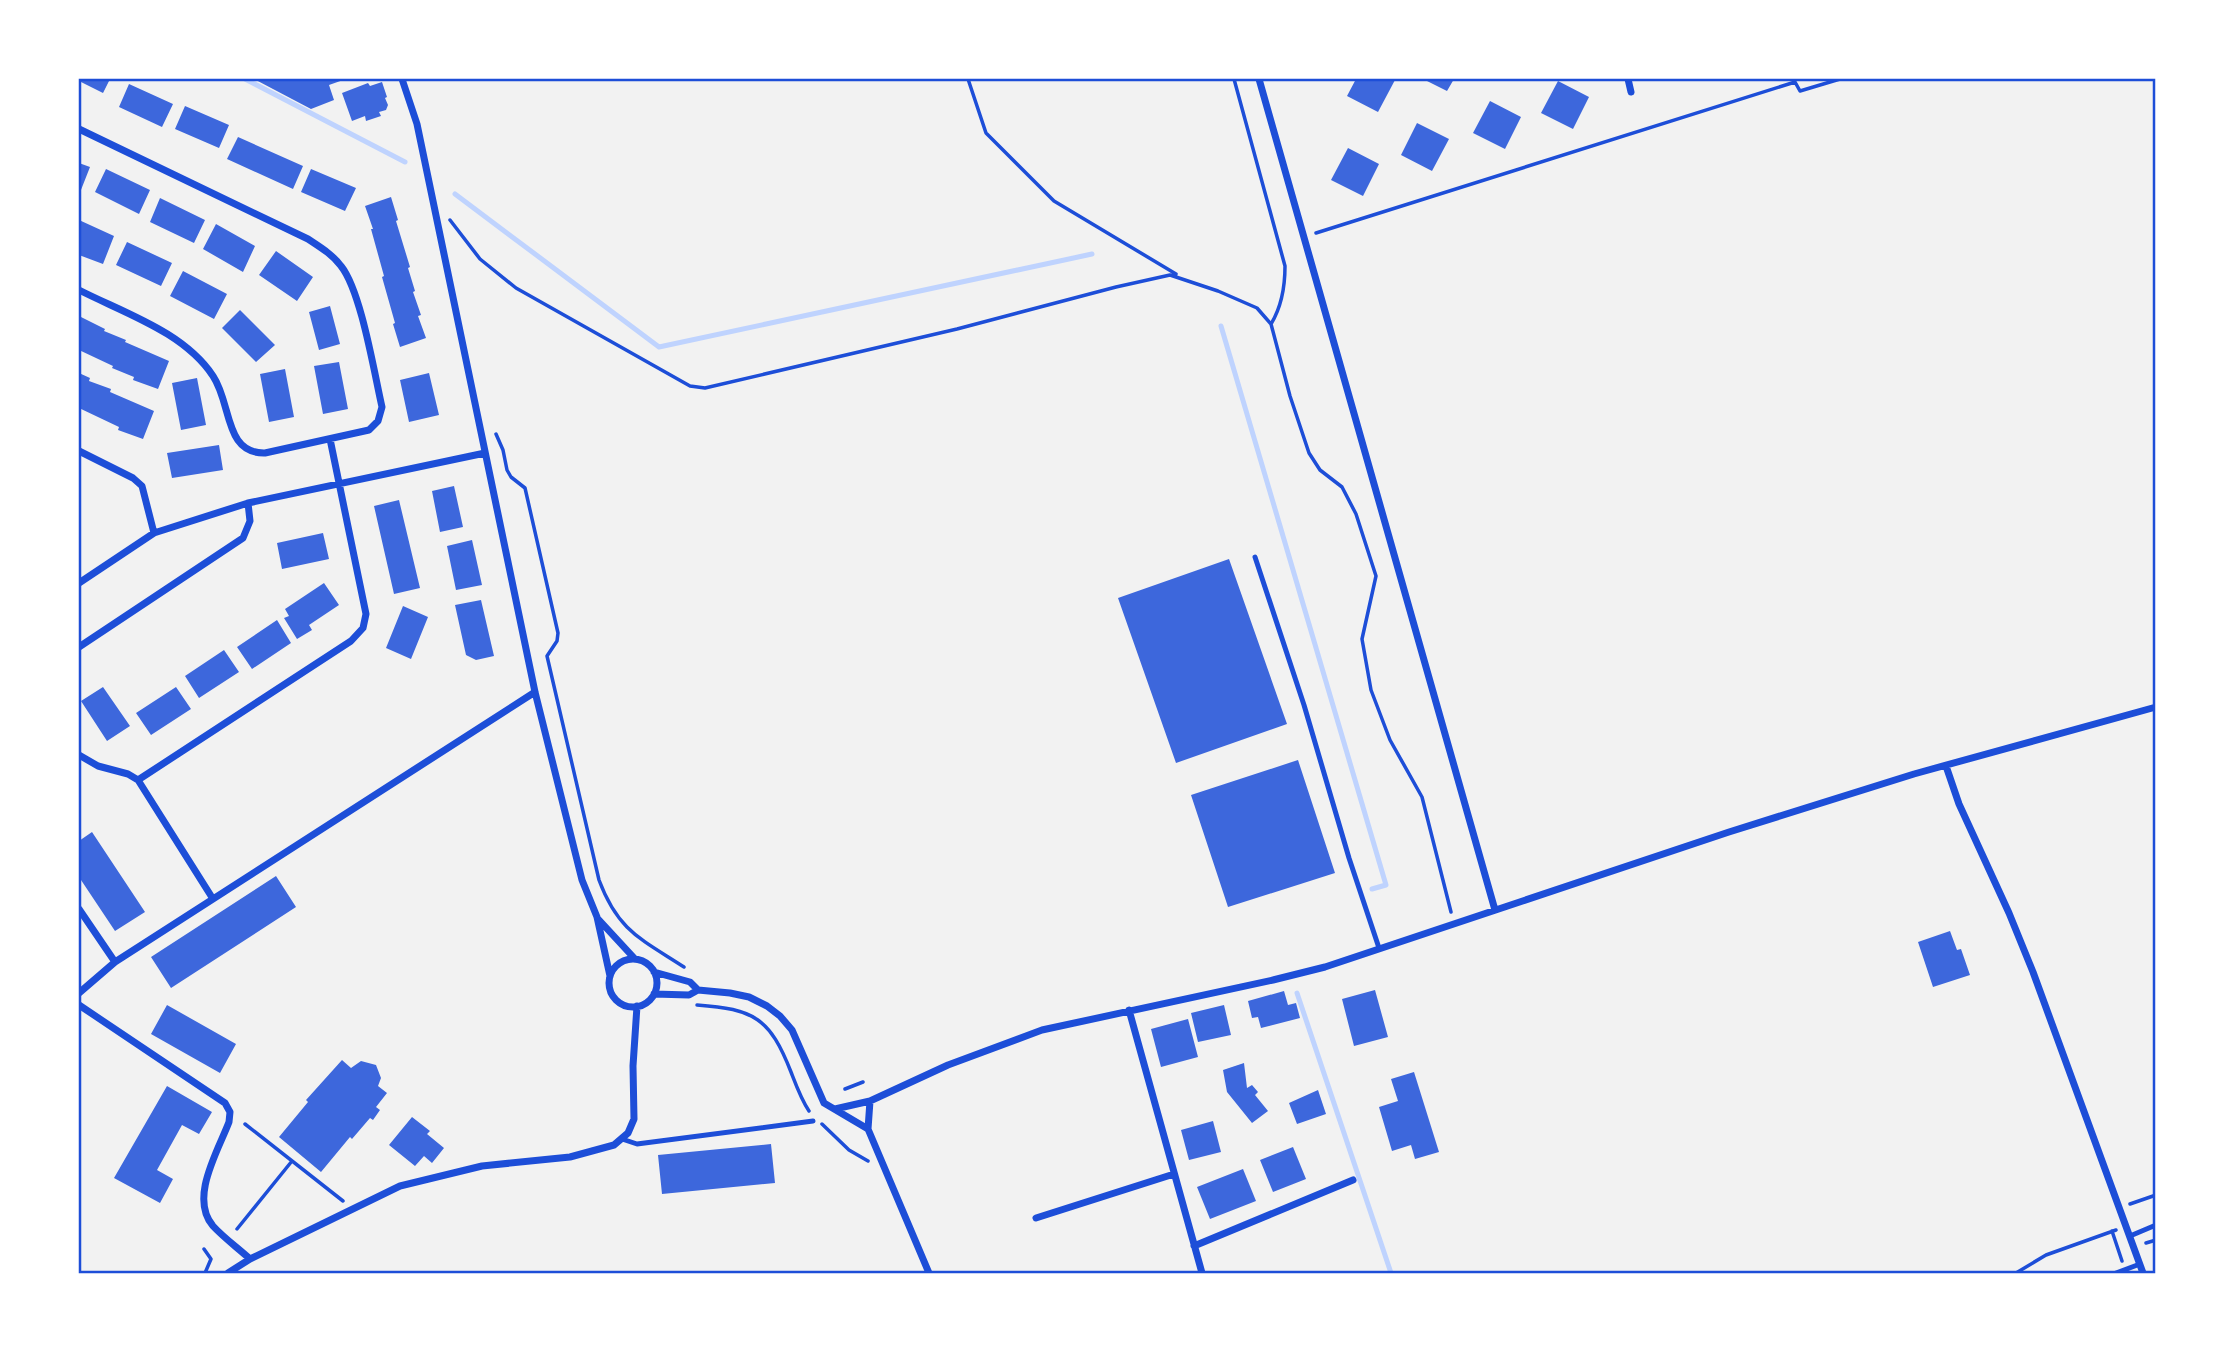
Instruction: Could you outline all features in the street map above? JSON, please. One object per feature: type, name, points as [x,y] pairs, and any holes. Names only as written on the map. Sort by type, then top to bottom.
[{"type":"street","points":[[402,79],[418,124],[535,692],[582,880],[597,917],[610,976],[609,988],[615,999],[627,1006],[647,1002],[654,994],[657,984],[654,972],[648,964],[635,959],[597,917]]},
{"type":"street","points":[[1259,79],[1495,910]]},
{"type":"street","points":[[1628,79],[1631,92]]},
{"type":"street","points":[[79,129],[308,239],[329,253],[343,268],[355,293],[382,407],[379,421],[369,430],[265,453],[253,453],[243,448],[235,438],[225,400],[213,376],[196,356],[172,337],[79,290]]},
{"type":"street","points":[[138,780],[351,641],[363,628],[366,614],[330,439]]},
{"type":"street","points":[[79,451],[133,478],[142,486],[153,533]]},
{"type":"street","points":[[79,583],[153,533],[248,503],[485,453]]},
{"type":"street","points":[[79,647],[243,538],[250,521],[248,503]]},
{"type":"street","points":[[79,993],[115,962],[535,692]]},
{"type":"street","points":[[835,1109],[870,1101],[948,1065],[1042,1030],[1273,981],[1325,967],[1728,832],[1946,766],[2156,707]]},
{"type":"street","points":[[79,755],[98,766],[128,774],[138,780],[213,899]]},
{"type":"street","points":[[1946,766],[1959,804],[2033,972],[2143,1273]]},
{"type":"street","points":[[79,909],[115,962]]},
{"type":"street","points":[[610,976],[620,963],[635,959]]},
{"type":"street","points":[[654,972],[690,982],[698,990]]},
{"type":"street","points":[[654,994],[689,995],[698,990],[749,997],[767,1006],[792,1030],[824,1102],[868,1129]]},
{"type":"street","points":[[79,1005],[225,1103],[230,1112],[229,1122],[206,1181],[206,1214],[213,1226],[250,1259]]},
{"type":"street","points":[[228,1273],[250,1259],[400,1186],[482,1166],[585,1154],[608,1148],[622,1139],[631,1129],[636,1108],[633,1066],[637,1006]]},
{"type":"street","points":[[1129,1010],[1202,1273]]},
{"type":"street","points":[[870,1101],[868,1129],[929,1273]]},
{"type":"street","points":[[1036,1218],[1174,1174]]},
{"type":"street","points":[[1194,1246],[1353,1181]]},
{"type":"lane","points":[[1255,556],[1379,948]]},
{"type":"lane","points":[[622,1139],[637,1144],[813,1121]]},
{"type":"lane","points":[[2130,1236],[2156,1225]]},
{"type":"lane","points":[[2116,1273],[2140,1264]]},
{"type":"path","points":[[968,79],[986,133],[1054,201],[1181,277],[1257,309],[1271,324],[1290,396],[1309,453],[1320,470],[1342,487],[1356,514],[1376,576],[1362,639],[1371,690],[1390,740],[1422,797],[1451,911]]},
{"type":"path","points":[[1234,79],[1285,266],[1279,311],[1271,324]]},
{"type":"path","points":[[1314,233],[1795,82],[1800,91],[1840,79]]},
{"type":"path","points":[[450,220],[480,259],[516,288],[690,386],[705,388],[957,330],[1116,287],[1170,275],[1181,277]]},
{"type":"path","points":[[1280,245],[1288,243]]},
{"type":"path","points":[[493,429],[503,450],[506,470],[525,488],[558,633],[557,641],[547,656],[599,880],[608,903],[622,924],[691,973]]},
{"type":"path","points":[[845,1089],[863,1082]]},
{"type":"path","points":[[246,1124],[343,1201]]},
{"type":"path","points":[[237,1228],[292,1161]]},
{"type":"path","points":[[2129,1203],[2156,1195]]},
{"type":"path","points":[[2016,1273],[2046,1255],[2114,1230],[2117,1248]]},
{"type":"path","points":[[204,1249],[211,1259],[205,1273]]},
{"type":"building","points":[[79,79],[110,79],[103,93]]},
{"type":"building","points":[[254,79],[346,79],[329,85],[334,100],[311,109]]},
{"type":"building","points":[[1356,79],[1395,80],[1378,112],[1347,96]]},
{"type":"building","points":[[1423,79],[1454,79],[1447,91]]},
{"type":"building","points":[[1558,81],[1589,97],[1573,129],[1541,113]]},
{"type":"building","points":[[382,82],[387,97],[386,110],[379,112],[381,116],[366,121],[365,116],[352,121],[342,93],[368,83],[370,86]]},
{"type":"building","points":[[129,84],[173,104],[162,127],[119,107]]},
{"type":"building","points":[[1490,101],[1521,117],[1505,149],[1473,133]]},
{"type":"building","points":[[185,106],[229,125],[219,148],[175,129]]},
{"type":"building","points":[[1417,123],[1449,139],[1432,171],[1401,155]]},
{"type":"building","points":[[238,137],[303,166],[293,189],[227,159]]},
{"type":"building","points":[[1348,148],[1379,164],[1363,196],[1331,180]]},
{"type":"building","points":[[79,163],[90,167],[79,195]]},
{"type":"building","points":[[106,169],[150,190],[139,214],[95,192]]},
{"type":"building","points":[[311,169],[356,188],[345,211],[301,192]]},
{"type":"building","points":[[391,197],[421,315],[418,316],[426,338],[400,347],[373,229],[365,206]]},
{"type":"building","points":[[160,198],[205,220],[194,243],[150,222]]},
{"type":"building","points":[[79,220],[114,236],[103,264],[79,255]]},
{"type":"building","points":[[216,224],[255,246],[243,272],[203,249]]},
{"type":"building","points":[[127,242],[172,263],[161,286],[116,265]]},
{"type":"building","points":[[276,251],[313,277],[297,301],[259,275]]},
{"type":"building","points":[[183,271],[227,294],[214,319],[170,296]]},
{"type":"building","points":[[330,306],[340,344],[319,350],[309,312]]},
{"type":"building","points":[[240,310],[275,345],[256,362],[222,328]]},
{"type":"building","points":[[79,316],[126,340],[125,342],[169,361],[158,389],[133,380],[134,377],[79,350]]},
{"type":"building","points":[[339,362],[348,409],[323,414],[314,366]]},
{"type":"building","points":[[285,369],[294,417],[269,422],[260,374]]},
{"type":"building","points":[[79,373],[90,378],[89,381],[111,389],[110,392],[154,411],[143,439],[118,430],[119,427],[79,408]]},
{"type":"building","points":[[429,373],[439,415],[409,422],[400,380]]},
{"type":"building","points":[[197,378],[206,425],[181,430],[172,383]]},
{"type":"building","points":[[219,445],[223,470],[172,478],[167,453]]},
{"type":"building","points":[[454,486],[463,527],[440,532],[432,491]]},
{"type":"building","points":[[399,500],[420,588],[394,594],[374,506]]},
{"type":"building","points":[[323,533],[329,559],[282,569],[277,543]]},
{"type":"building","points":[[472,540],[482,585],[456,590],[447,546]]},
{"type":"building","points":[[1229,559],[1287,724],[1176,763],[1118,598]]},
{"type":"building","points":[[324,583],[339,605],[309,625],[312,630],[297,639],[284,618],[289,616],[285,609]]},
{"type":"building","points":[[481,600],[494,656],[476,660],[466,655],[455,605]]},
{"type":"building","points":[[403,606],[428,617],[411,659],[386,648]]},
{"type":"building","points":[[277,620],[291,643],[252,669],[237,647]]},
{"type":"building","points":[[224,650],[239,672],[199,698],[185,676]]},
{"type":"building","points":[[103,687],[130,726],[107,741],[81,701]]},
{"type":"building","points":[[176,687],[191,709],[151,735],[136,713]]},
{"type":"building","points":[[1298,760],[1335,873],[1228,907],[1191,795]]},
{"type":"building","points":[[92,832],[145,912],[115,931],[79,877],[79,841]]},
{"type":"building","points":[[276,876],[296,907],[171,988],[151,957]]},
{"type":"building","points":[[1950,931],[1957,950],[1961,949],[1970,975],[1933,987],[1918,942]]},
{"type":"building","points":[[1375,990],[1388,1037],[1354,1046],[1342,999]]},
{"type":"building","points":[[1284,991],[1288,1005],[1296,1003],[1300,1018],[1261,1028],[1258,1017],[1252,1018],[1248,1001]]},
{"type":"building","points":[[167,1005],[236,1044],[220,1073],[151,1034]]},
{"type":"building","points":[[1224,1005],[1231,1035],[1198,1042],[1191,1013]]},
{"type":"building","points":[[1188,1019],[1198,1057],[1161,1067],[1151,1029]]},
{"type":"building","points":[[342,1060],[351,1068],[361,1061],[376,1065],[381,1078],[378,1086],[387,1093],[376,1107],[380,1110],[373,1120],[370,1118],[352,1139],[350,1137],[321,1172],[279,1137],[308,1102],[306,1100]]},
{"type":"building","points":[[1244,1063],[1247,1088],[1252,1085],[1258,1092],[1255,1095],[1268,1111],[1252,1123],[1227,1092],[1223,1070]]},
{"type":"building","points":[[1414,1072],[1439,1152],[1415,1159],[1411,1145],[1392,1151],[1379,1107],[1398,1101],[1391,1079]]},
{"type":"building","points":[[167,1086],[212,1112],[199,1134],[182,1125],[157,1170],[173,1179],[160,1203],[114,1178]]},
{"type":"building","points":[[1318,1090],[1326,1114],[1297,1124],[1289,1103]]},
{"type":"building","points":[[412,1117],[430,1131],[427,1134],[444,1148],[432,1163],[424,1156],[415,1166],[389,1145]]},
{"type":"building","points":[[1213,1121],[1221,1152],[1189,1160],[1181,1130]]},
{"type":"building","points":[[771,1144],[775,1183],[662,1194],[658,1155]]},
{"type":"building","points":[[1293,1147],[1306,1179],[1273,1192],[1260,1160]]},
{"type":"building","points":[[1243,1169],[1256,1201],[1210,1219],[1197,1187]]},
{"type":"waterway","points":[[245,79],[405,162]]},
{"type":"waterway","points":[[455,194],[659,347],[1092,254]]},
{"type":"waterway","points":[[1221,326],[1386,885],[1372,889]]},
{"type":"waterway","points":[[1297,993],[1391,1273]]}]
